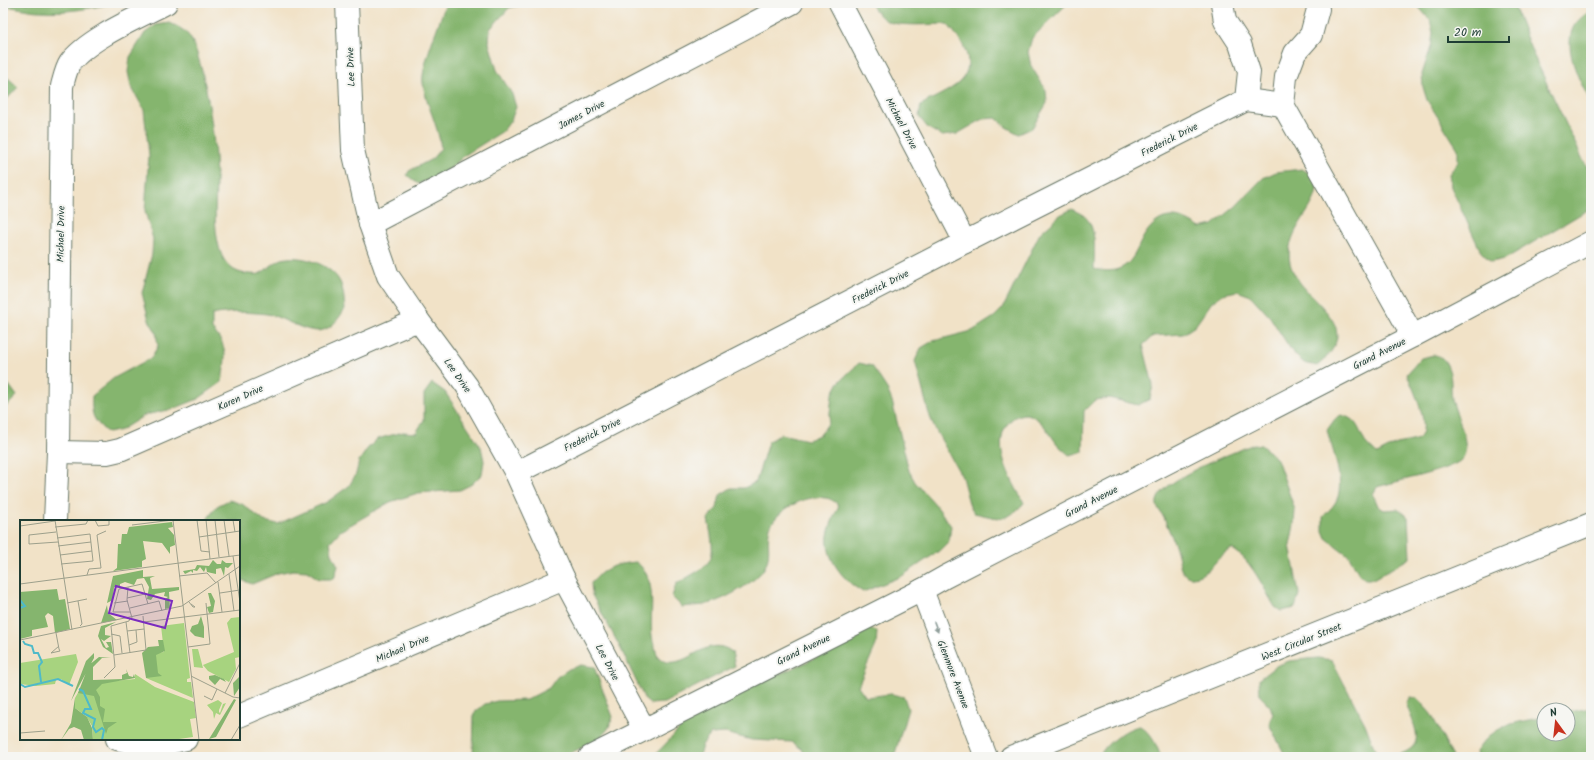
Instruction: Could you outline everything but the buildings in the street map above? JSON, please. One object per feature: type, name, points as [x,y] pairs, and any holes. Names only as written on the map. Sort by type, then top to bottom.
[{"type":"street","name":"Michael Drive","points":[[55,520],[58,452],[62,86],[70,63],[101,36],[166,3]]},
{"type":"street","name":"Lee Drive","points":[[347,3],[353,150],[370,224],[388,276],[418,320],[467,386],[516,473],[564,579],[644,729]]},
{"type":"street","name":"James Drive","points":[[370,224],[792,3]]},
{"type":"street","name":"Michael Drive","points":[[840,3],[965,242]]},
{"type":"street","points":[[1222,3],[1224,21],[1240,44],[1249,72],[1246,100],[1283,105]]},
{"type":"street","points":[[1316,3],[1318,10],[1311,35],[1295,53],[1286,77],[1283,105],[1413,336]]},
{"type":"street","name":"Frederick Drive","points":[[516,473],[965,242],[1246,100]]},
{"type":"street","name":"Grand Avenue","points":[[601,754],[644,729],[922,590],[952,573],[1413,336],[1591,242]]},
{"type":"street","name":"Karen Drive","points":[[58,452],[107,453],[120,450],[418,320]]},
{"type":"street","name":"West Circular Street","points":[[1011,757],[1591,524]]},
{"type":"street","name":"Michael Drive","points":[[240,716],[564,579]]},
{"type":"street","name":"Glenmore Avenue","points":[[922,590],[986,757]]},
{"type":"street","points":[[122,740],[151,747],[182,740]]},
{"type":"green space","points":[[3,3],[111,4],[76,10],[35,11],[3,7]]},
{"type":"green space","points":[[446,3],[529,3],[509,8],[490,29],[489,43],[497,70],[512,94],[516,107],[511,120],[503,131],[465,155],[444,174],[418,184],[407,175],[409,171],[432,159],[441,148],[423,83],[423,76],[428,56]]},
{"type":"green space","points":[[870,3],[1068,3],[1032,38],[1028,52],[1031,66],[1046,90],[1047,103],[1032,128],[1019,134],[1006,127],[996,118],[983,119],[957,134],[942,136],[928,128],[919,117],[921,105],[952,88],[963,78],[967,70],[968,62],[963,46],[959,38],[947,24],[908,25],[892,23],[882,17]]},
{"type":"green space","points":[[1415,3],[1513,3],[1532,52],[1583,160],[1591,173],[1591,208],[1505,259],[1491,262],[1481,252],[1451,187],[1449,174],[1458,162],[1458,149],[1427,100],[1423,87],[1422,74],[1431,47],[1433,33],[1430,20]]},
{"type":"green space","points":[[1591,11],[1591,102],[1582,86],[1574,66],[1571,56],[1570,37],[1575,25],[1581,18]]},
{"type":"green space","points":[[170,23],[179,27],[189,36],[194,45],[201,67],[212,122],[216,178],[215,213],[217,239],[226,263],[234,270],[239,272],[256,274],[259,274],[282,259],[306,259],[323,265],[336,276],[340,282],[345,309],[332,325],[320,331],[305,329],[267,314],[240,312],[212,315],[212,329],[222,342],[225,354],[222,382],[198,399],[173,409],[145,415],[121,430],[108,433],[99,425],[94,417],[92,396],[114,378],[151,358],[158,346],[156,332],[149,320],[142,293],[152,254],[153,239],[145,211],[149,155],[144,110],[131,86],[128,72],[130,57],[145,33],[156,25]]},
{"type":"green space","points":[[8,78],[18,87],[8,98],[3,101],[3,79]]},
{"type":"green space","points":[[1302,169],[1312,176],[1316,182],[1317,188],[1310,207],[1292,238],[1289,258],[1296,277],[1335,324],[1337,337],[1332,351],[1317,366],[1304,363],[1293,353],[1270,317],[1251,296],[1237,291],[1223,294],[1212,302],[1195,326],[1183,334],[1153,336],[1143,345],[1153,385],[1150,399],[1138,405],[1109,398],[1095,400],[1084,411],[1083,452],[1069,455],[1058,445],[1040,422],[1030,415],[1022,414],[1012,419],[1005,428],[1002,439],[1002,450],[1008,472],[1024,503],[1012,514],[1001,518],[974,513],[970,507],[962,477],[934,427],[929,414],[915,361],[921,348],[933,341],[972,331],[994,317],[1003,308],[1040,233],[1060,215],[1072,209],[1083,215],[1091,226],[1094,240],[1094,269],[1104,271],[1114,270],[1126,265],[1130,261],[1144,236],[1156,222],[1170,217],[1177,217],[1184,219],[1200,228],[1213,225],[1235,207],[1263,178],[1276,172]]},
{"type":"green space","points":[[1434,355],[1444,360],[1450,372],[1452,399],[1465,439],[1466,448],[1464,455],[1461,460],[1446,468],[1377,487],[1373,494],[1378,506],[1384,510],[1399,509],[1408,517],[1410,558],[1373,579],[1365,579],[1359,574],[1349,556],[1326,538],[1323,531],[1323,517],[1335,503],[1340,487],[1335,457],[1327,430],[1335,419],[1341,415],[1347,417],[1357,425],[1365,442],[1377,454],[1397,444],[1418,439],[1422,434],[1422,417],[1417,398],[1407,374],[1421,358]]},
{"type":"green space","points":[[859,363],[872,366],[887,389],[892,401],[909,471],[915,482],[935,504],[951,526],[949,541],[939,551],[902,576],[863,592],[848,581],[831,558],[828,540],[829,531],[839,505],[827,498],[817,497],[800,501],[783,511],[772,524],[769,531],[769,551],[766,565],[752,581],[736,592],[719,600],[703,605],[682,607],[672,597],[676,584],[698,571],[710,560],[712,545],[708,519],[717,508],[720,495],[731,488],[744,488],[756,482],[768,442],[781,434],[808,440],[821,434],[829,422],[832,395],[839,382]]},
{"type":"green space","points":[[432,383],[445,392],[481,447],[484,461],[482,474],[472,484],[460,490],[418,493],[390,502],[340,531],[330,542],[332,554],[338,566],[334,579],[319,579],[307,571],[293,570],[278,573],[252,584],[240,579],[240,520],[207,520],[217,506],[229,500],[242,504],[264,521],[278,524],[327,502],[349,486],[356,474],[359,461],[368,448],[377,439],[403,432],[416,433],[424,420],[424,394]]},
{"type":"green space","points":[[3,384],[9,385],[17,396],[3,408]]},
{"type":"green space","points":[[1254,444],[1261,445],[1277,459],[1295,510],[1290,545],[1299,594],[1295,608],[1281,611],[1275,607],[1262,583],[1251,567],[1232,549],[1222,555],[1205,572],[1193,577],[1186,575],[1180,566],[1174,541],[1157,505],[1159,496],[1168,486],[1181,477],[1214,460]]},
{"type":"green space","points":[[636,562],[648,577],[652,596],[652,636],[658,658],[668,662],[677,662],[704,649],[722,647],[732,652],[735,666],[664,703],[650,704],[645,700],[621,649],[592,595],[591,583],[601,573],[616,565]]},
{"type":"green space","points":[[864,628],[877,631],[876,645],[858,686],[866,697],[891,694],[904,697],[908,709],[894,757],[803,757],[803,750],[792,742],[752,740],[725,733],[711,734],[702,745],[699,757],[652,757],[684,724],[705,707],[733,693],[817,657]]},
{"type":"green space","points":[[1318,658],[1332,660],[1365,724],[1377,755],[1381,757],[1286,757],[1270,726],[1270,720],[1273,714],[1270,706],[1260,696],[1259,679],[1276,666],[1289,661]]},
{"type":"green space","points":[[581,665],[594,667],[613,717],[608,729],[598,740],[562,757],[473,757],[474,713],[485,704],[497,701],[526,700],[549,688],[557,677],[569,669]]},
{"type":"green space","points":[[1410,697],[1417,698],[1431,714],[1453,757],[1390,757],[1410,749],[1415,744],[1416,730],[1406,703]]},
{"type":"green space","points":[[1591,708],[1591,757],[1477,757],[1476,752],[1483,743],[1498,730],[1514,723],[1536,719],[1536,742],[1576,742],[1576,711]]},
{"type":"green space","points":[[1140,726],[1151,736],[1161,757],[1100,757],[1105,747],[1116,737]]}]
